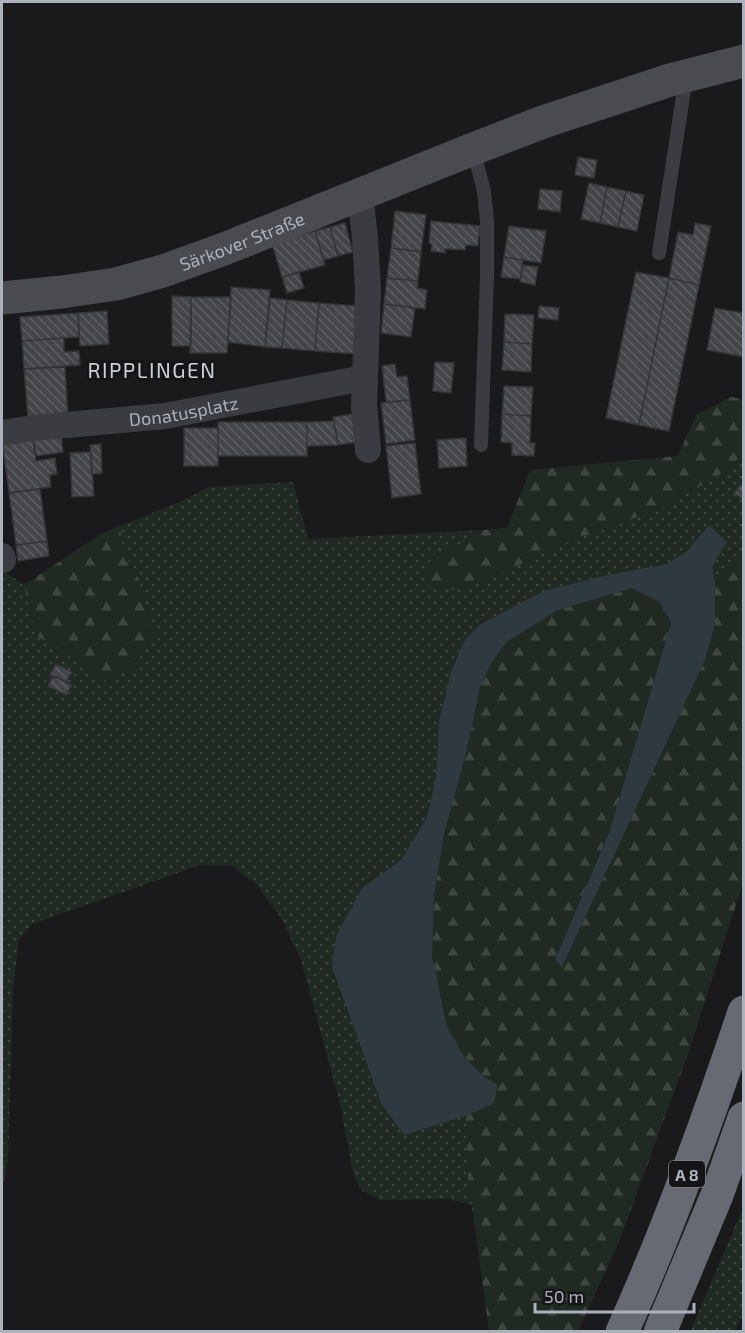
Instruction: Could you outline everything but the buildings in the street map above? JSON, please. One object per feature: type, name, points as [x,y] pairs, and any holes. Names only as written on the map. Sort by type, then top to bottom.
[{"type":"highway","name":"A 8","points":[[621,1332],[683,1185],[744,1012]]},
{"type":"highway","name":"A 8","points":[[660,1332],[717,1195],[744,1118]]},
{"type":"main road","name":"Särkover Straße","points":[[2,298],[116,284],[163,272],[473,148],[596,104],[738,62]]},
{"type":"street","points":[[360,194],[366,238],[368,289],[364,378],[368,450]]},
{"type":"street","name":"Donatusplatz","points":[[2,433],[165,416],[364,378]]},
{"type":"lane","points":[[659,253],[686,76]]},
{"type":"lane","points":[[473,148],[484,190],[487,221],[481,445]]},
{"type":"green space","points":[[731,397],[743,399],[743,455],[717,477],[661,508],[563,544],[486,581],[452,590],[429,586],[423,572],[440,547],[468,544],[483,530],[507,528],[530,470],[678,456],[696,415]]},
{"type":"green space","points":[[743,455],[743,550],[715,582],[709,525],[687,551],[667,564],[612,574],[463,643],[451,672],[439,722],[436,777],[427,817],[401,860],[363,887],[336,936],[332,967],[381,1103],[404,1134],[466,1116],[467,1170],[472,1205],[449,1199],[380,1200],[361,1190],[353,1173],[339,1099],[301,960],[281,918],[256,884],[232,866],[200,865],[32,924],[19,940],[13,987],[8,1161],[2,1192],[2,570],[24,585],[36,635],[64,652],[89,672],[139,580],[123,551],[120,526],[182,501],[209,487],[293,482],[308,539],[483,530],[468,544],[440,548],[486,581],[563,544],[661,508],[717,477]]},
{"type":"green space","points":[[120,526],[123,551],[139,580],[154,634],[131,670],[105,681],[36,635],[24,585],[104,532]]},
{"type":"green space","points":[[743,550],[743,883],[687,1057],[619,1242],[578,1331],[489,1331],[467,1170],[466,1116],[494,1103],[484,1077],[465,1058],[447,1027],[432,956],[434,896],[444,834],[480,686],[492,662],[507,642],[556,611],[631,588],[660,602],[671,623],[610,830],[555,960],[562,967],[705,660],[715,624],[715,582]]},
{"type":"green space","points":[[743,1208],[743,1314],[735,1331],[690,1332]]},
{"type":"shaded area","points":[[709,525],[727,542],[712,566],[715,582],[715,624],[705,660],[562,967],[555,960],[610,830],[671,623],[660,602],[631,588],[556,611],[507,642],[492,662],[480,687],[466,753],[444,834],[434,896],[432,956],[447,1027],[465,1058],[484,1077],[498,1085],[494,1103],[466,1116],[404,1135],[381,1103],[332,967],[336,936],[363,887],[401,860],[427,817],[436,777],[439,722],[451,672],[463,643],[479,625],[544,591],[612,574],[667,564],[687,551]]},
{"type":"district","name":"RIPPLINGEN","points":[[152,369]]}]
